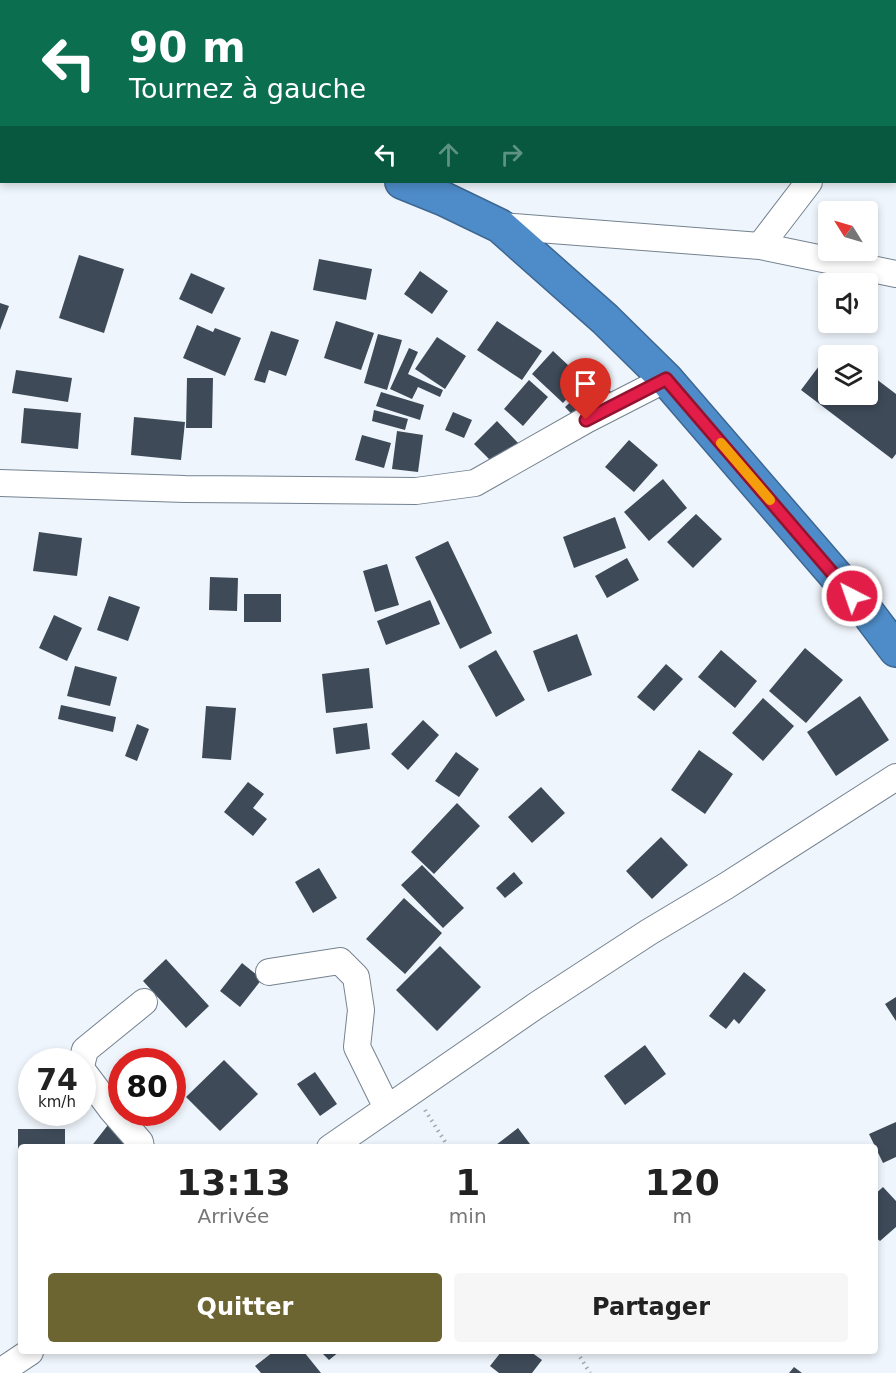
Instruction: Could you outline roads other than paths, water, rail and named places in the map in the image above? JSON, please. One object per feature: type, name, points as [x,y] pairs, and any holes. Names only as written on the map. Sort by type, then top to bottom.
[{"type":"highway","points":[[404,183],[500,226],[589,304],[666,379],[868,614],[896,650]]},
{"type":"street","points":[[760,246],[808,183]]},
{"type":"street","points":[[500,226],[760,246],[896,274]]},
{"type":"street","points":[[0,483],[197,489],[416,491],[442,489],[475,483],[586,420],[666,379]]},
{"type":"street","points":[[336,1144],[649,932],[726,886],[896,777]]},
{"type":"street","points":[[268,972],[340,961],[356,977],[361,1010],[357,1047],[387,1108]]},
{"type":"street","points":[[87,1048],[144,1002]]},
{"type":"street","points":[[96,1089],[140,1144]]},
{"type":"street","points":[[0,1372],[27,1354]]}]
